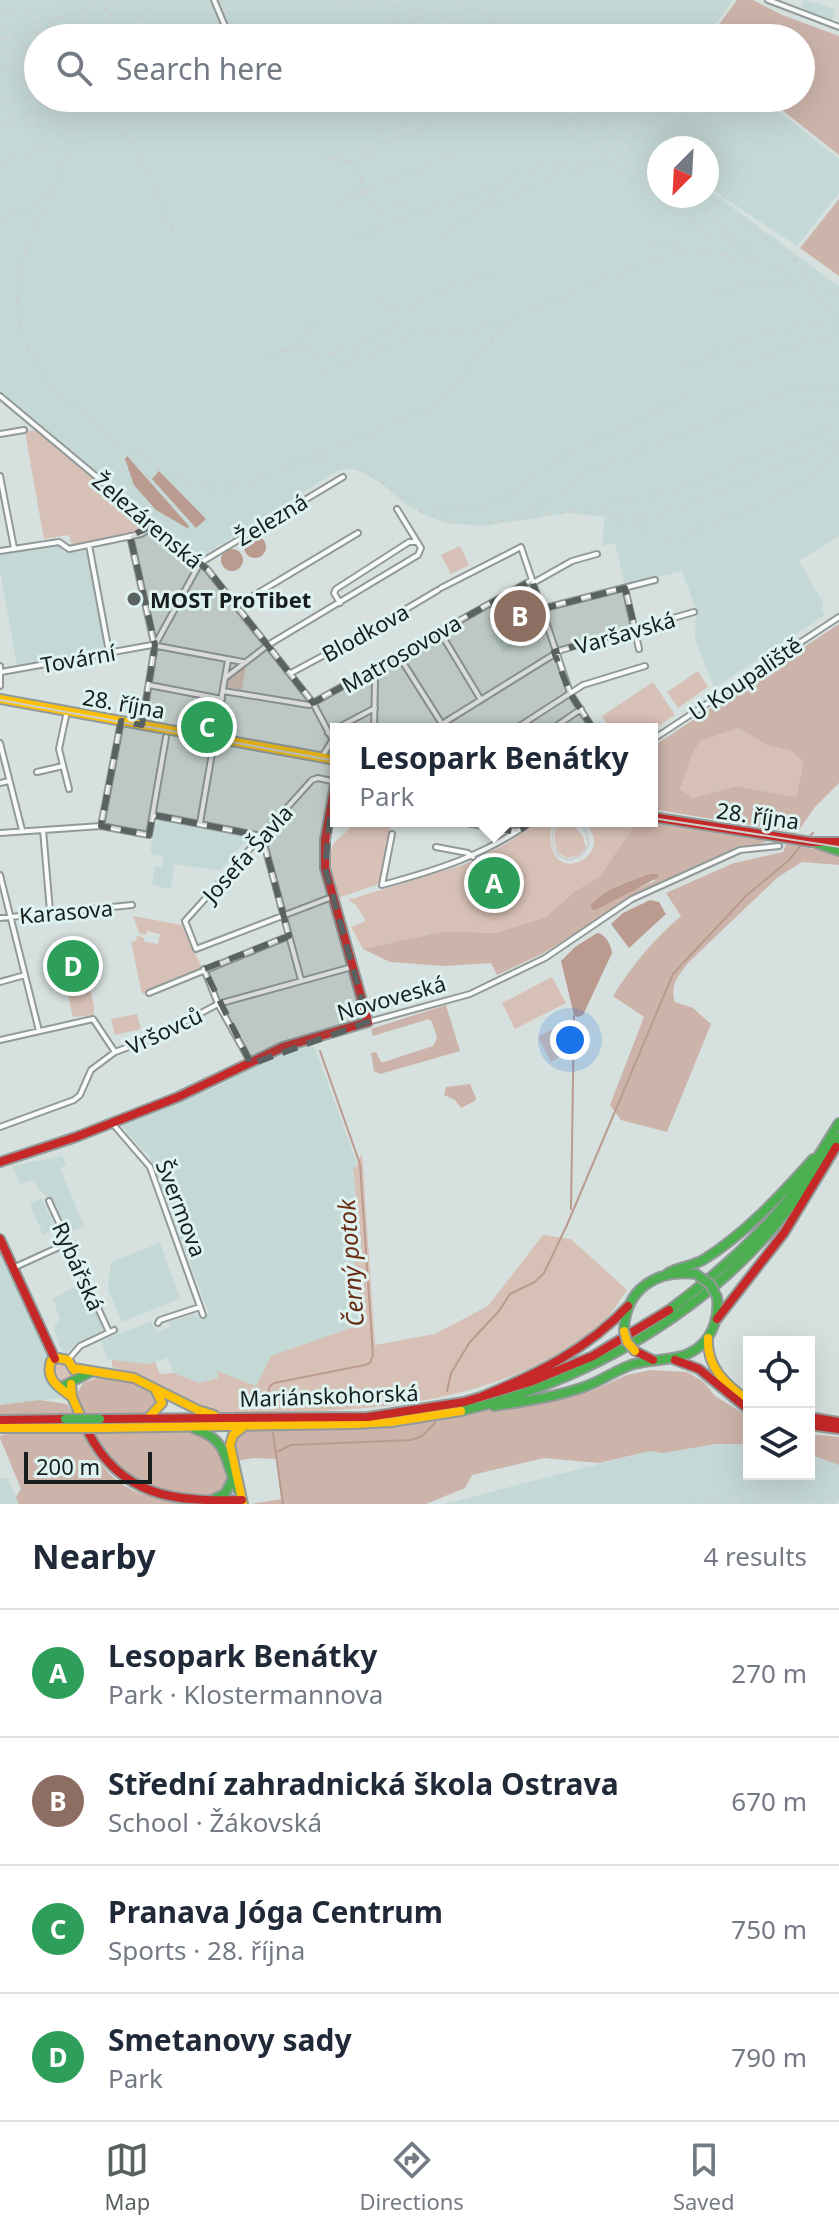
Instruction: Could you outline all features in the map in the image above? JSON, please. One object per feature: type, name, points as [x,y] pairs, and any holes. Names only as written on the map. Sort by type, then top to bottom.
[{"type":"main road","name":"28. října","points":[[0,699],[330,759]]},
{"type":"main road","name":"28. října","points":[[658,818],[801,840],[839,851]]},
{"type":"main road","points":[[330,827],[324,857],[332,897],[368,1022]]},
{"type":"main road","name":"28. října","points":[[811,842],[839,842]]},
{"type":"main road","name":"Novoveská","points":[[0,1162],[112,1123],[217,1081],[290,1045],[368,1022]]},
{"type":"main road","name":"Mariánskohorská","points":[[0,1428],[100,1423],[247,1426],[393,1422],[477,1408],[517,1397],[565,1379],[624,1348],[686,1308],[721,1280],[765,1238],[800,1194],[837,1136],[839,1123]]},
{"type":"main road","points":[[459,1405],[536,1374],[614,1322],[647,1283],[675,1268],[692,1266],[716,1251],[805,1167],[827,1138],[837,1136],[833,1155],[784,1233],[727,1303],[699,1347],[674,1359]]},
{"type":"main road","name":"Mariánskohorská","points":[[100,1423],[149,1418],[394,1415],[459,1405],[515,1390],[564,1372],[622,1342],[681,1303],[716,1275],[759,1233],[837,1136]]},
{"type":"main road","points":[[0,1239],[55,1359],[132,1377],[151,1384],[198,1411],[225,1417]]},
{"type":"main road","points":[[668,1273],[696,1274],[710,1284],[717,1297],[718,1313],[706,1352],[710,1362],[743,1396]]},
{"type":"main road","points":[[628,1306],[624,1331],[630,1346],[654,1360]]},
{"type":"main road","points":[[55,1359],[48,1365],[48,1375],[53,1383],[68,1383],[90,1372],[149,1386],[159,1393],[162,1401],[149,1418]]},
{"type":"main road","points":[[477,1408],[585,1386],[628,1367],[654,1360],[674,1359],[702,1368],[726,1394],[746,1408]]},
{"type":"main road","points":[[70,1364],[68,1383],[80,1415]]},
{"type":"main road","points":[[815,1418],[839,1422]]},
{"type":"main road","name":"Mariánskohorská","points":[[0,1420],[66,1424]]},
{"type":"main road","points":[[182,1426],[204,1431],[219,1441],[241,1499]]},
{"type":"main road","points":[[241,1499],[231,1441],[235,1433],[247,1426]]},
{"type":"main road","points":[[815,1426],[839,1429]]},
{"type":"main road","points":[[88,1432],[111,1469],[133,1486],[149,1492],[223,1504]]},
{"type":"main road","points":[[207,1500],[223,1496],[233,1477]]},
{"type":"main road","points":[[207,1500],[241,1499]]},
{"type":"street","points":[[214,0],[224,24]]},
{"type":"street","points":[[768,0],[839,27]]},
{"type":"street","name":"Železárenská","points":[[0,396],[200,563],[238,605],[291,673],[313,703],[330,735]]},
{"type":"street","points":[[0,434],[24,430]]},
{"type":"street","points":[[0,476],[14,548]]},
{"type":"street","name":"Železná","points":[[200,563],[343,477]]},
{"type":"street","points":[[225,678],[268,645],[418,555],[421,548],[397,509]]},
{"type":"street","points":[[0,551],[59,542],[69,549],[144,533],[155,525]]},
{"type":"street","points":[[238,605],[358,533]]},
{"type":"street","points":[[130,536],[155,645]]},
{"type":"street","points":[[340,603],[335,591],[409,542],[417,542]]},
{"type":"street","points":[[89,545],[109,653]]},
{"type":"street","name":"Blodkova","points":[[291,673],[521,547],[532,581]]},
{"type":"street","name":"Matrosovova","points":[[313,703],[532,581],[572,561],[597,554]]},
{"type":"street","points":[[142,725],[155,645],[200,563]]},
{"type":"street","points":[[373,566],[380,578]]},
{"type":"street","points":[[541,609],[655,580]]},
{"type":"street","points":[[532,581],[570,693],[589,723]]},
{"type":"street","points":[[625,588],[639,649]]},
{"type":"street","name":"Varšavská","points":[[444,723],[561,650],[694,612]]},
{"type":"street","name":"U Koupaliště","points":[[658,736],[839,617]]},
{"type":"street","points":[[440,632],[481,700]]},
{"type":"street","points":[[155,645],[244,663]]},
{"type":"street","name":"Tovární","points":[[1,669],[155,645]]},
{"type":"street","points":[[399,656],[441,723]]},
{"type":"street","points":[[199,824],[228,660]]},
{"type":"street","points":[[524,723],[583,685],[645,666]]},
{"type":"street","points":[[0,683],[1,669]]},
{"type":"street","points":[[372,671],[375,682],[374,723]]},
{"type":"street","points":[[149,685],[222,699]]},
{"type":"street","points":[[223,691],[306,705],[313,703]]},
{"type":"street","points":[[347,723],[375,708]]},
{"type":"street","points":[[561,723],[581,709]]},
{"type":"street","points":[[67,711],[59,748],[69,789]]},
{"type":"street","points":[[101,826],[121,721]]},
{"type":"street","points":[[0,833],[101,826],[149,835],[166,737]]},
{"type":"street","points":[[0,743],[22,830]]},
{"type":"street","points":[[322,757],[330,744]]},
{"type":"street","points":[[37,772],[63,766]]},
{"type":"street","name":"Josefa Šavla","points":[[283,915],[196,949],[185,921],[312,780],[330,780]]},
{"type":"street","points":[[0,783],[9,781]]},
{"type":"street","points":[[153,815],[262,836],[301,981]]},
{"type":"street","points":[[499,827],[517,832]]},
{"type":"street","points":[[392,834],[382,885],[473,857],[524,827]]},
{"type":"street","points":[[43,830],[50,911]]},
{"type":"street","name":"Novoveská","points":[[368,1022],[485,987],[545,958],[632,899],[740,850],[779,846]]},
{"type":"street","points":[[436,847],[468,853],[473,857]]},
{"type":"street","points":[[0,875],[39,1031]]},
{"type":"street","points":[[283,915],[332,897]]},
{"type":"street","name":"Karasova","points":[[0,918],[132,905]]},
{"type":"street","points":[[149,993],[289,936]]},
{"type":"street","name":"Vršovců","points":[[0,1127],[74,1100],[80,1095],[91,1070],[115,1052],[156,1037],[218,1004],[352,967]]},
{"type":"street","points":[[204,969],[218,1004],[251,1064]]},
{"type":"street","points":[[0,982],[25,975]]},
{"type":"street","points":[[0,1040],[93,1019],[115,1052]]},
{"type":"street","name":"Švermova","points":[[112,1123],[150,1167],[203,1315]]},
{"type":"street","name":"Rybářská","points":[[49,1201],[111,1331],[80,1346],[70,1364]]},
{"type":"street","points":[[13,1268],[68,1243]]},
{"type":"street","points":[[158,1323],[200,1307]]},
{"type":"highlighted area","points":[[155,525],[209,571],[313,703],[532,580],[541,609],[625,588],[635,629],[554,652],[570,693],[616,764],[517,832],[484,826],[487,807],[444,800],[443,820],[432,821],[331,807],[325,868],[368,1022],[251,1064],[204,969],[289,936],[262,836],[153,815],[149,835],[101,826],[121,721],[142,725],[155,645],[130,536]]},
{"type":"shaded area","points":[[0,0],[733,0],[715,24],[24,24],[24,112],[780,112],[839,159],[839,193],[797,246],[719,195],[719,136],[647,136],[647,208],[719,208],[719,197],[839,287],[839,536],[799,561],[823,603],[825,615],[714,688],[695,638],[696,609],[682,571],[625,585],[615,543],[602,546],[605,517],[568,513],[483,526],[446,523],[421,513],[381,483],[350,469],[339,470],[202,556],[194,553],[0,391]]},
{"type":"shaded area","points":[[737,0],[753,0],[806,24],[719,24]]},
{"type":"shaded area","points":[[804,0],[835,9],[831,25],[800,12]]},
{"type":"shaded area","points":[[815,27],[839,36],[839,155],[785,112],[815,112]]},
{"type":"shaded area","points":[[839,199],[839,276],[800,248]]},
{"type":"shaded area","points":[[36,430],[150,526],[135,533],[72,545],[69,535],[44,539],[25,432]]},
{"type":"shaded area","points":[[127,456],[189,529],[156,510],[134,485],[125,459]]},
{"type":"shaded area","points":[[159,471],[206,519],[196,528],[152,479]]},
{"type":"shaded area","points":[[255,536],[263,539],[266,547],[263,555],[255,558],[247,555],[244,547],[247,539]]},
{"type":"shaded area","points":[[58,545],[65,553],[86,550],[105,649],[17,665],[0,570],[0,553]]},
{"type":"shaded area","points":[[460,546],[469,565],[451,574],[441,555]]},
{"type":"shaded area","points":[[232,549],[240,552],[243,560],[240,568],[232,571],[224,568],[221,560],[224,552]]},
{"type":"shaded area","points":[[530,587],[544,632],[503,653],[492,635],[506,627],[494,605]]},
{"type":"shaded area","points":[[839,624],[839,783],[815,807],[797,833],[658,810],[658,743]],"holes":[[[739,728],[766,745],[791,751],[804,762],[796,797],[736,786],[692,798],[680,789],[700,741]]]},
{"type":"shaded area","points":[[246,665],[242,690],[226,687],[227,680]]},
{"type":"shaded area","points":[[698,671],[708,687],[678,708],[667,692]]},
{"type":"shaded area","points":[[653,682],[675,715],[658,726],[658,723],[606,723],[602,716]]},
{"type":"shaded area","points":[[739,728],[766,745],[791,751],[805,762],[796,797],[736,786],[691,798],[679,789],[700,741]]},
{"type":"shaded area","points":[[160,820],[248,838],[220,871],[175,864],[170,889],[152,885],[155,866],[162,867],[164,857],[151,854],[150,850],[155,824]]},
{"type":"shaded area","points":[[658,824],[767,841],[698,867],[633,898],[542,954],[497,975],[491,963],[445,966],[390,962],[363,949],[445,931],[495,933],[546,917],[575,891],[600,876],[633,827],[658,827]],"holes":[[[649,874],[655,881],[623,894],[596,910],[606,895],[618,886]]]},
{"type":"shaded area","points":[[350,827],[391,827],[380,881],[341,897],[337,896],[333,882],[330,854],[335,842]]},
{"type":"shaded area","points":[[530,827],[552,827],[551,844],[557,858],[567,863],[578,862],[588,856],[593,846],[592,834],[587,827],[633,827],[600,876],[575,891],[546,917],[495,933],[445,931],[363,949],[351,927],[366,921],[356,905],[348,900],[466,864],[506,844]]},
{"type":"shaded area","points":[[556,827],[575,827],[583,836],[586,848],[579,855],[567,858],[557,852],[554,840]]},
{"type":"shaded area","points":[[786,844],[839,853],[839,865],[802,862],[778,877],[689,962],[674,985],[675,1002],[693,1008],[711,1024],[667,1132],[621,1120],[610,1105],[644,1017],[613,996],[644,953],[681,916],[666,893],[734,863],[783,852]]},
{"type":"shaded area","points":[[649,874],[659,877],[596,910],[591,909],[597,899],[610,890]]},
{"type":"shaded area","points":[[650,900],[659,902],[666,914],[629,948],[611,924],[623,913]]},
{"type":"shaded area","points":[[133,916],[182,925],[202,968],[142,994],[131,942],[137,940],[136,936],[143,937],[145,942],[158,944],[160,934],[139,933]]},
{"type":"shaded area","points":[[597,933],[608,940],[612,953],[583,1015],[578,1017],[574,1015],[561,961],[575,947]]},
{"type":"shaded area","points":[[78,936],[94,1015],[73,1017],[55,942]]},
{"type":"shaded area","points":[[552,977],[566,1003],[515,1029],[502,1003]]},
{"type":"shaded area","points":[[446,1005],[460,1051],[380,1074],[374,1071],[371,1053],[376,1052],[384,1062],[433,1046],[437,1038],[429,1019],[373,1036],[371,1029]]},
{"type":"shaded area","points":[[137,1014],[141,1029],[115,1035],[111,1019]]},
{"type":"shaded area","points":[[557,1027],[567,1053],[551,1062],[538,1037]]},
{"type":"shaded area","points":[[313,1043],[356,1161],[353,1169],[362,1254],[354,1257],[362,1324],[271,1356],[257,1386],[218,1372],[219,1378],[199,1383],[173,1373],[168,1358],[149,1364],[108,1360],[101,1341],[151,1322],[157,1332],[171,1327],[169,1322],[209,1313],[149,1156],[122,1127],[123,1123],[219,1086],[253,1066]]},
{"type":"shaded area","points":[[470,1084],[475,1101],[461,1108],[455,1100],[444,1095],[446,1087]]},
{"type":"shaded area","points":[[362,1153],[375,1345],[435,1334],[488,1306],[543,1235],[571,1239],[627,1290],[605,1321],[558,1353],[513,1375],[466,1391],[416,1402],[316,1411],[214,1412],[195,1406],[161,1385],[112,1367],[112,1360],[155,1362],[160,1374],[173,1373],[199,1383],[219,1378],[217,1371],[256,1386],[271,1356],[362,1324],[354,1257],[362,1253],[353,1168]]},
{"type":"shaded area","points":[[62,1156],[66,1165],[60,1168],[84,1226],[68,1233],[54,1203],[38,1189],[35,1181],[20,1184],[12,1166]]},
{"type":"shaded area","points":[[41,1198],[56,1229],[43,1235],[30,1204]]},
{"type":"shaded area","points":[[160,1243],[180,1299],[122,1322],[108,1289],[111,1262]]},
{"type":"shaded area","points":[[0,1249],[47,1353],[45,1380],[57,1389],[60,1398],[0,1405]]},
{"type":"shaded area","points":[[83,1282],[104,1331],[76,1344],[65,1354],[54,1327],[60,1319],[53,1299]]},
{"type":"shaded area","points":[[57,1361],[65,1361],[72,1372],[65,1383],[57,1383],[50,1376],[50,1368]]},
{"type":"shaded area","points":[[651,1370],[687,1372],[704,1382],[715,1396],[743,1413],[743,1444],[716,1444],[663,1453],[650,1451],[599,1463],[544,1458],[472,1475],[465,1488],[426,1504],[251,1504],[281,1499],[276,1459],[236,1461],[234,1445],[237,1436],[249,1429],[396,1426],[479,1411],[538,1405],[589,1392],[627,1375]]},
{"type":"shaded area","points":[[97,1378],[143,1387],[155,1397],[157,1405],[145,1414],[83,1414],[76,1395],[83,1383]]},
{"type":"shaded area","points":[[40,1400],[67,1404],[74,1414],[0,1415],[0,1405]]},
{"type":"shaded area","points":[[184,1431],[207,1436],[218,1445],[229,1472],[228,1485],[224,1490],[215,1494],[189,1495],[131,1479],[114,1465],[93,1433]]},
{"type":"shaded area","points":[[9,1433],[83,1434],[105,1469],[130,1488],[160,1498],[201,1504],[19,1504],[16,1497],[21,1489],[0,1438]]},
{"type":"shaded area","points":[[815,1435],[839,1437],[839,1465],[815,1456]]},
{"type":"shaded area","points":[[716,1444],[743,1444],[743,1480],[815,1480],[815,1456],[839,1465],[839,1501],[836,1504],[444,1504],[650,1451],[663,1453]]},
{"type":"shaded area","points":[[8,1478],[19,1504],[0,1504],[0,1479]]},
{"type":"waterway","points":[[447,1391],[451,1373],[470,1342],[499,1311],[510,1294],[535,1282],[544,1273],[673,974],[746,896],[789,860],[807,838]]},
{"type":"waterway","points":[[571,1209],[574,1016]]},
{"type":"waterway","name":"Černý potok","points":[[266,1399],[274,1383],[365,1365],[370,1363],[373,1355],[360,1164],[320,1051]]},
{"type":"waterway","points":[[277,1452],[291,1445],[411,1440],[422,1436],[435,1423]]},
{"type":"waterway","name":"Černý potok","points":[[273,1433],[283,1504]]},
{"type":"tram line","points":[[0,700],[330,760]]},
{"type":"tram line","points":[[658,819],[839,847]]},
{"type":"tram line","points":[[555,827],[552,840],[555,850],[558,855],[570,860],[583,854],[589,844],[586,831],[582,827]]},
{"type":"railway","points":[[0,25],[43,23],[111,0]]},
{"type":"railway","points":[[82,24],[123,0]]},
{"type":"railway","points":[[134,24],[157,0]]},
{"type":"railway","points":[[220,0],[230,24]]},
{"type":"railway","points":[[325,0],[409,8],[464,24]]},
{"type":"railway","points":[[460,0],[493,21],[506,24]]},
{"type":"railway","points":[[106,24],[123,4]]},
{"type":"railway","points":[[0,12],[32,14]]},
{"type":"railway","points":[[383,24],[424,19]]},
{"type":"railway","points":[[0,39],[24,37]]},
{"type":"railway","points":[[0,56],[24,46]]},
{"type":"railway","points":[[0,70],[24,57]]},
{"type":"railway","points":[[0,100],[24,99]]},
{"type":"railway","points":[[11,115],[37,112]]},
{"type":"railway","points":[[87,112],[23,258],[17,297],[20,324],[29,349],[43,371],[80,411],[151,465],[195,485],[210,488],[242,485],[427,410],[452,390],[499,331],[532,309],[656,258],[690,252],[719,254],[774,265],[839,295]]},
{"type":"railway","points":[[121,112],[120,124],[149,174],[173,232]]},
{"type":"railway","points":[[171,115],[178,112]]},
{"type":"railway","points":[[360,149],[387,143],[467,112]]},
{"type":"railway","points":[[528,112],[559,128]]},
{"type":"railway","points":[[554,112],[571,132],[698,228],[753,254]]},
{"type":"railway","points":[[577,112],[588,120]]},
{"type":"railway","points":[[584,112],[647,160]]},
{"type":"railway","points":[[604,112],[647,145]]},
{"type":"railway","points":[[0,125],[50,125],[77,113]]},
{"type":"railway","points":[[0,163],[43,147],[78,117]]},
{"type":"railway","points":[[570,117],[647,175]]},
{"type":"railway","points":[[379,130],[414,125]]},
{"type":"railway","points":[[336,159],[352,162],[378,152]]},
{"type":"railway","points":[[351,197],[459,152]]},
{"type":"railway","points":[[319,160],[341,161],[360,174],[362,181],[358,192],[337,203]]},
{"type":"railway","points":[[443,234],[496,188],[522,172],[566,161],[596,165],[610,171]]},
{"type":"railway","points":[[491,208],[547,178],[582,169]]},
{"type":"railway","points":[[361,180],[371,201],[381,209],[416,198]]},
{"type":"railway","points":[[358,237],[495,184]]},
{"type":"railway","points":[[0,220],[29,209],[48,193]]},
{"type":"railway","points":[[719,203],[812,273]]},
{"type":"railway","points":[[701,208],[747,243]]},
{"type":"railway","points":[[650,246],[685,243]]},
{"type":"railway","points":[[378,297],[385,306],[397,310],[490,273]]},
{"type":"railway","points":[[715,294],[750,285],[780,284],[809,292],[839,313]]},
{"type":"railway","points":[[270,355],[291,349],[325,354],[339,352],[382,333],[401,313]]},
{"type":"railway","points":[[323,373],[415,335],[472,330],[506,320]]},
{"type":"railway","points":[[285,350],[300,343],[313,323]]},
{"type":"railway","points":[[683,367],[740,342],[779,330],[798,326],[839,329]]},
{"type":"railway","points":[[737,367],[799,344],[839,341]]},
{"type":"railway","points":[[530,512],[587,473],[779,393],[809,387],[839,390]]},
{"type":"railway","points":[[659,409],[691,394]]},
{"type":"railway","points":[[801,408],[839,400]]},
{"type":"railway","points":[[434,507],[463,510],[495,503],[575,449],[629,426],[669,404]]},
{"type":"railway","points":[[602,506],[669,492],[839,424]]},
{"type":"railway","points":[[371,474],[422,512],[460,523],[487,523],[572,511],[647,515],[684,507],[839,442]]},
{"type":"railway","points":[[668,543],[789,491],[839,453]]},
{"type":"railway","points":[[130,457],[162,493]]},
{"type":"railway","points":[[312,462],[347,465],[381,479]]},
{"type":"railway","points":[[621,520],[651,530]]},
{"type":"railway","points":[[693,1504],[839,1496]]},
{"type":"traffic: fast","points":[[816,843],[839,851]]},
{"type":"traffic: fast","points":[[669,1310],[724,1266],[773,1217],[802,1181],[839,1123]]},
{"type":"traffic: fast","points":[[461,1411],[549,1384],[591,1365],[671,1319],[708,1291],[774,1227],[839,1137]]},
{"type":"traffic: fast","points":[[668,1273],[703,1260],[733,1238],[775,1200],[813,1159]]},
{"type":"traffic: fast","points":[[624,1331],[630,1304],[645,1285],[668,1275],[696,1274]]},
{"type":"traffic: fast","points":[[696,1274],[710,1284],[717,1297]]},
{"type":"traffic: fast","points":[[494,1406],[562,1394],[634,1364],[692,1352],[712,1331],[717,1297]]},
{"type":"traffic: fast","points":[[61,1387],[91,1372]]},
{"type":"traffic: fast","points":[[65,1419],[100,1419]]},
{"type":"traffic: fast","points":[[195,1429],[207,1434],[221,1447],[240,1493]]},
{"type":"traffic: fast","points":[[216,1498],[225,1494],[232,1480]]},
{"type":"traffic: slow","points":[[0,699],[330,759]]},
{"type":"traffic: slow","points":[[624,1331],[627,1342],[635,1351]]},
{"type":"traffic: slow","points":[[708,1338],[714,1367],[743,1396]]},
{"type":"traffic: slow","points":[[72,1397],[51,1378],[51,1361],[58,1358],[68,1360],[74,1370]]},
{"type":"traffic: slow","points":[[73,1368],[134,1378],[214,1415]]},
{"type":"traffic: slow","points":[[71,1384],[72,1397],[80,1415]]},
{"type":"traffic: slow","points":[[150,1416],[162,1403],[155,1389]]},
{"type":"traffic: slow","points":[[101,1428],[355,1424],[461,1411]]},
{"type":"traffic: slow","points":[[0,1428],[67,1428]]},
{"type":"traffic: slow","points":[[67,1428],[101,1428]]},
{"type":"traffic: slow","points":[[242,1428],[233,1435],[230,1445],[243,1504]]},
{"type":"traffic: jam","points":[[0,1162],[76,1137],[178,1097],[283,1047],[368,1022],[325,868],[325,840],[330,812]]},
{"type":"traffic: jam","points":[[658,818],[811,842],[839,842]]},
{"type":"traffic: jam","points":[[717,1319],[784,1233],[836,1147]]},
{"type":"traffic: jam","points":[[0,1239],[55,1359]]},
{"type":"traffic: jam","points":[[483,1396],[523,1379],[579,1348],[628,1306]]},
{"type":"traffic: jam","points":[[100,1419],[368,1417],[464,1402],[530,1382],[593,1356],[669,1310]]},
{"type":"traffic: jam","points":[[635,1351],[653,1360]]},
{"type":"traffic: jam","points":[[675,1360],[699,1369],[747,1408]]},
{"type":"traffic: jam","points":[[815,1418],[839,1422]]},
{"type":"traffic: jam","points":[[0,1420],[65,1419]]},
{"type":"traffic: jam","points":[[815,1426],[839,1429]]},
{"type":"traffic: jam","points":[[88,1432],[101,1454],[117,1470],[134,1483],[152,1491],[173,1497],[242,1500]]},
{"type":"place","name":"MOST ProTibet","points":[[134,599]]},
{"type":"place","name":"Střední zahradnická škola Ostrava","points":[[520,616]]},
{"type":"place","name":"Pranava Jóga Centrum","points":[[207,727]]},
{"type":"place","name":"Lesopark Benátky","points":[[494,883]]},
{"type":"place","name":"Smetanovy sady","points":[[73,966]]}]
